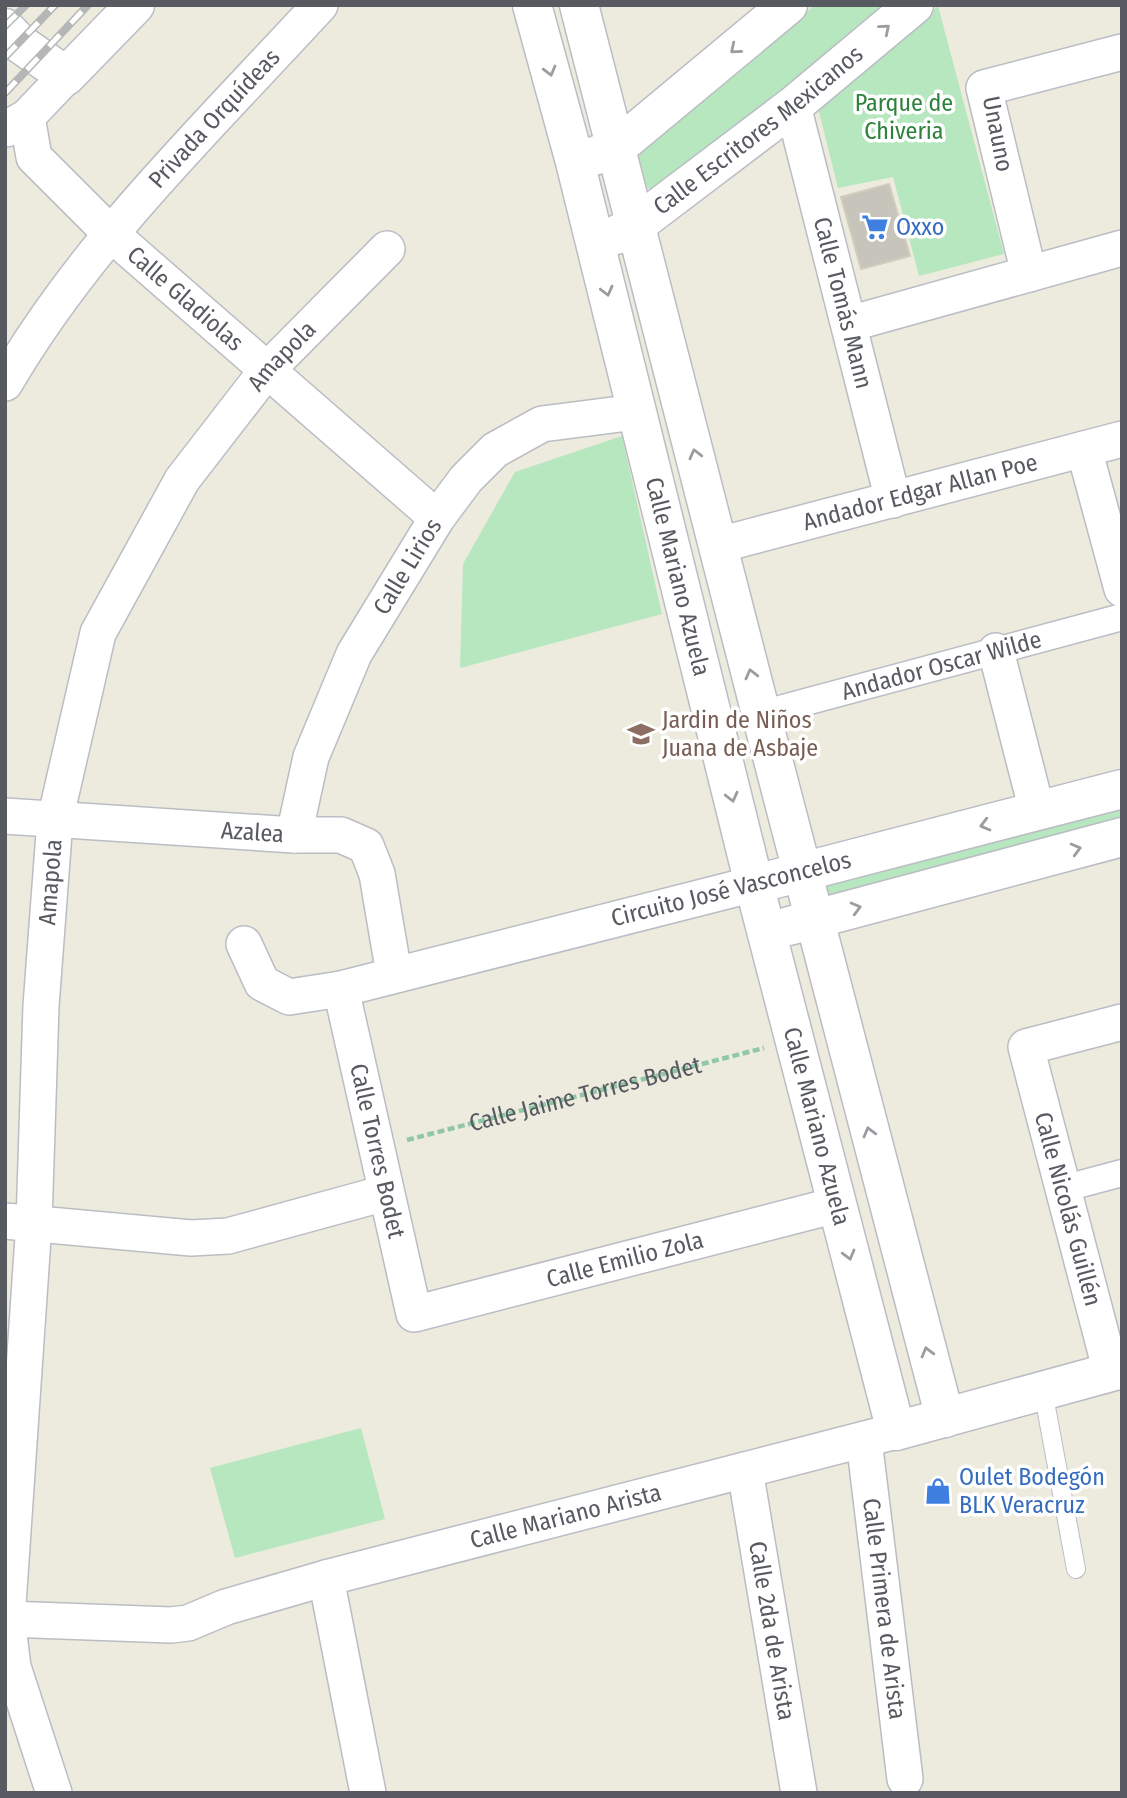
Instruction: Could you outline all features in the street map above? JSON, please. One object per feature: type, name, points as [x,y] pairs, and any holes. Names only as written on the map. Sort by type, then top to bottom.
[{"type":"street","points":[[16,123],[135,5]]},
{"type":"street","name":"Privada Orquídeas","points":[[5,383],[28,345],[110,233],[320,5]]},
{"type":"street","name":"Calle Mariano Azuela","points":[[532,5],[575,162],[836,1205],[880,1436]]},
{"type":"street","name":"Calle Mariano Azuela","points":[[579,5],[719,545],[800,873],[945,1418]]},
{"type":"street","points":[[575,162],[616,148],[788,5]]},
{"type":"street","name":"Calle Escritores Mexicanos","points":[[595,244],[636,225],[793,106],[914,5]]},
{"type":"street","points":[[5,28],[19,43],[66,76]]},
{"type":"street","name":"Unauno","points":[[1029,274],[984,88],[1122,51]]},
{"type":"street","name":"Calle Tomás Mann","points":[[793,106],[893,500]]},
{"type":"street","name":"Calle Gladiolas","points":[[16,123],[34,157],[110,233],[437,518]]},
{"type":"street","points":[[849,324],[1122,248]]},
{"type":"street","name":"Amapola","points":[[54,1793],[13,1667],[6,1619],[19,1222],[41,1006],[55,820],[98,633],[182,480],[267,370],[387,249]]},
{"type":"street","name":"Calle Lirios","points":[[294,835],[311,757],[354,654],[437,518],[467,479],[495,450],[542,424],[636,412]]},
{"type":"street","name":"Andador Edgar Allan Poe","points":[[719,545],[1122,439]]},
{"type":"street","points":[[1084,449],[1122,589]]},
{"type":"street","name":"Andador Oscar Wilde","points":[[761,714],[1122,617]]},
{"type":"street","points":[[996,651],[1037,811]]},
{"type":"street","name":"Circuito José Vasconcelos","points":[[244,944],[262,983],[289,997],[341,989],[1122,789]]},
{"type":"street","name":"Azalea","points":[[5,816],[294,835],[341,835],[366,846],[377,874],[394,974]]},
{"type":"street","name":"Circuito José Vasconcelos","points":[[766,931],[1122,837]]},
{"type":"street","name":"Calle Torres Bodet","points":[[341,989],[414,1314]]},
{"type":"street","name":"Calle Nicolás Guillén","points":[[1116,1370],[1062,1188],[1026,1047],[1122,1022]]},
{"type":"street","points":[[1062,1188],[1122,1173]]},
{"type":"street","points":[[19,1222],[191,1238],[228,1236],[385,1193]]},
{"type":"street","name":"Calle Emilio Zola","points":[[414,1314],[836,1205]]},
{"type":"street","name":"Calle Mariano Arista","points":[[6,1619],[171,1625],[188,1623],[226,1606],[326,1578],[880,1436],[1116,1370]]},
{"type":"street","name":"Calle Primera de Arista","points":[[880,1436],[905,1779]]},
{"type":"street","name":"Calle 2da de Arista","points":[[745,1470],[799,1793]]},
{"type":"street","points":[[326,1578],[368,1793]]},
{"type":"lane","points":[[1043,1391],[1076,1569]]},
{"type":"path","name":"Calle Jaime Torres Bodet","points":[[375,1148],[794,1040]]},
{"type":"green space","points":[[815,5],[892,5],[660,191],[638,186],[632,165],[649,143]]},
{"type":"green space","name":"Parque de Chiveria","points":[[938,6],[1004,254],[919,276],[893,177],[838,188],[818,108]]},
{"type":"green space","points":[[622,436],[662,614],[460,668],[463,564],[515,472]]},
{"type":"green space","points":[[1122,800],[1122,826],[821,905],[815,881]]},
{"type":"green space","points":[[361,1428],[385,1519],[235,1558],[210,1468]]},
{"type":"building","name":"Oxxo","points":[[889,184],[910,256],[861,269],[841,197]]},
{"type":"railway","points":[[5,26],[26,5]]},
{"type":"railway","points":[[5,57],[55,5]]},
{"type":"railway","points":[[5,93],[88,5]]},
{"type":"place","name":"Oxxo","points":[[875,227]]},
{"type":"place","name":"Jardin de Niños Juana de Asbaje","points":[[641,734]]},
{"type":"place","name":"Oulet Bodegón BLK Veracruz","points":[[938,1491]]}]
